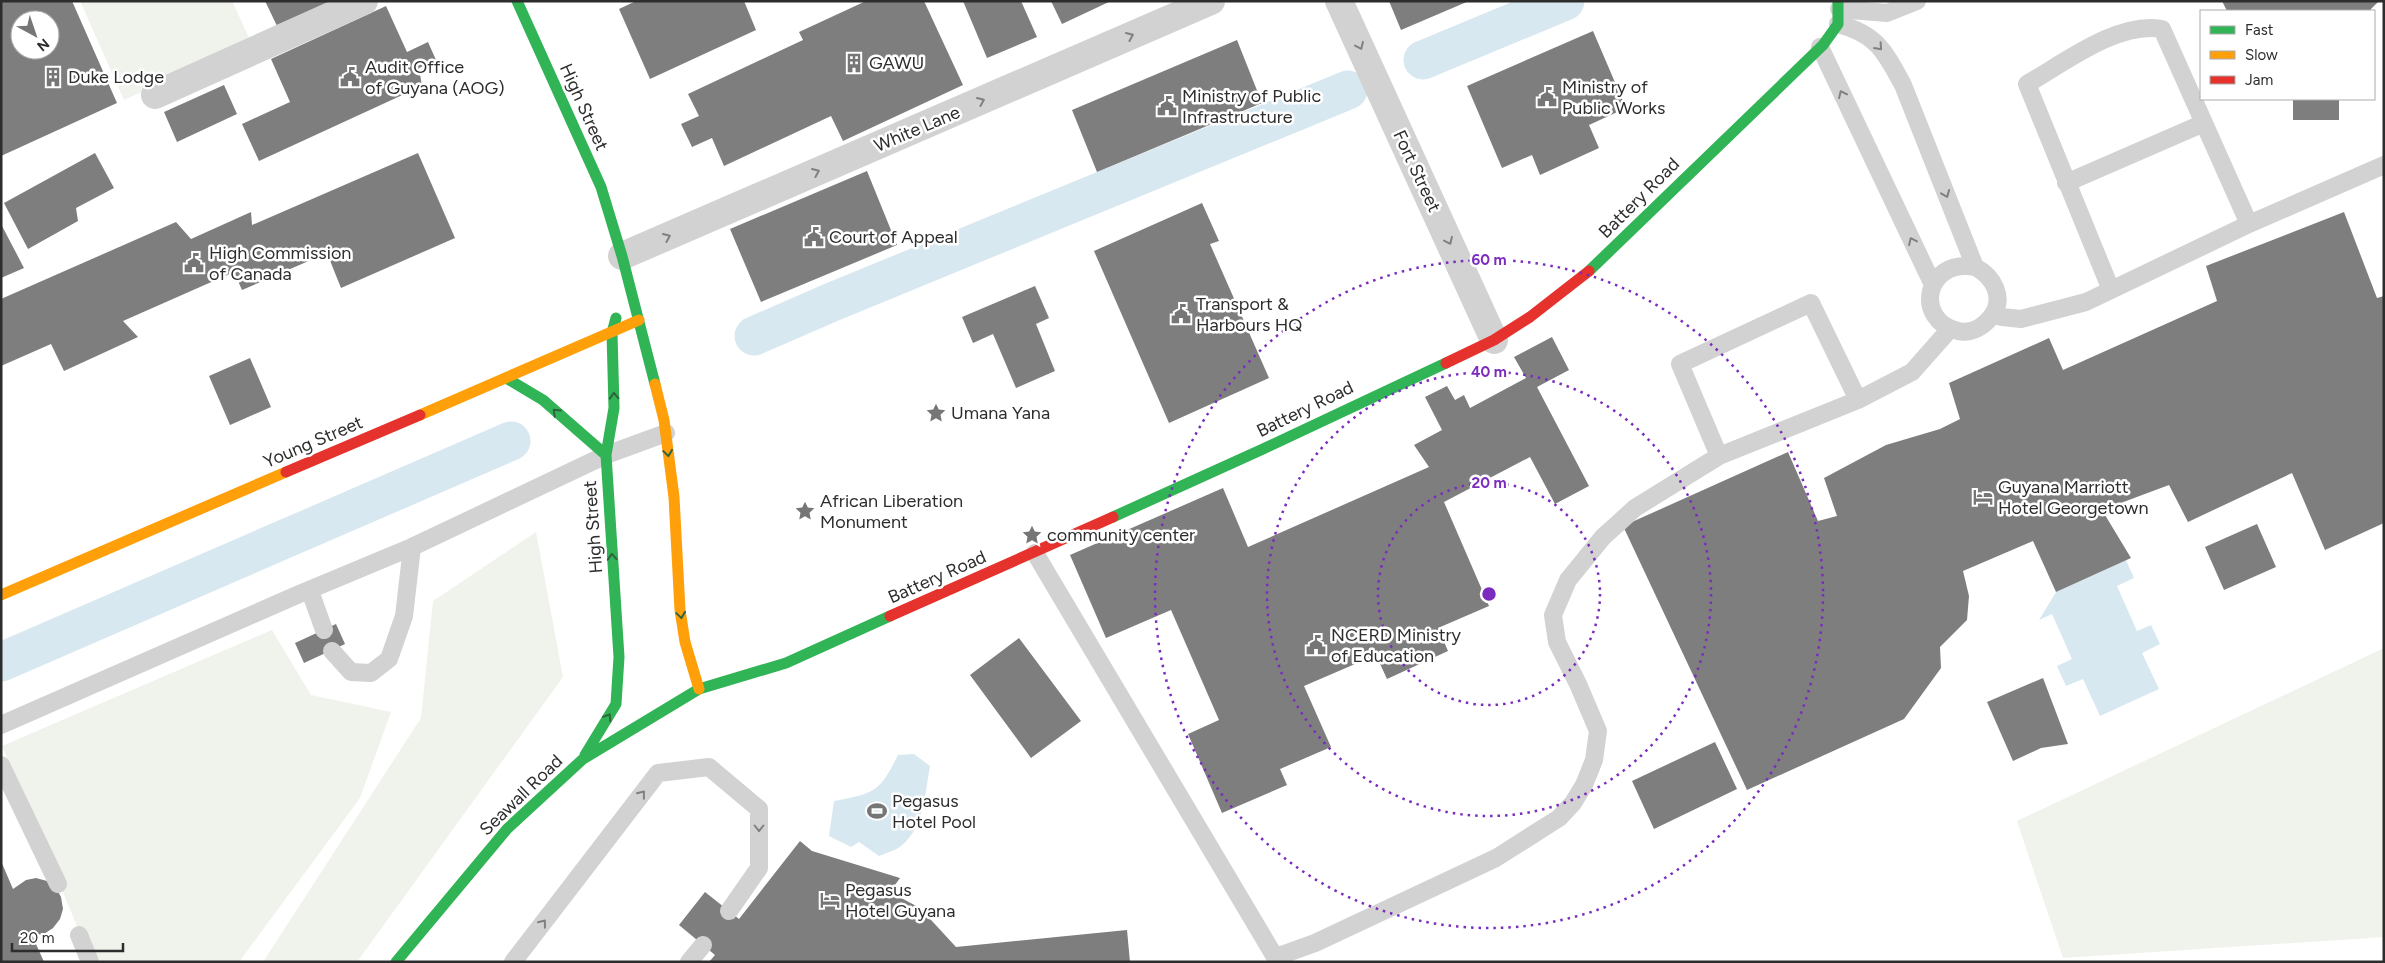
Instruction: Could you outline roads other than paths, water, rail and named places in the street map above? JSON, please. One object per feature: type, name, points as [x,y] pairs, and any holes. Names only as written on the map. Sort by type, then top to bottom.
[{"type":"street","points":[[155,95],[364,1]]},
{"type":"street","name":"High Street","points":[[518,1],[601,187],[639,320],[666,434],[674,497],[680,610],[685,642],[699,688]]},
{"type":"street","name":"White Lane","points":[[622,256],[1211,1]]},
{"type":"street","name":"Fort Street","points":[[1339,1],[1494,340]]},
{"type":"street","name":"Battery Road","points":[[699,688],[717,681],[760,672],[786,663],[1035,553],[1263,449],[1494,340],[1527,321],[1590,272],[1711,151],[1820,47],[1839,12]]},
{"type":"street","name":"High Street","points":[[583,759],[616,704],[619,657],[606,455],[614,408],[612,333],[629,287]]},
{"type":"street","name":"Young Street","points":[[1,595],[639,320]]},
{"type":"street","points":[[506,378],[544,400],[574,429],[606,455]]},
{"type":"street","name":"Seawall Road","points":[[396,962],[507,829],[583,759],[699,688]]},
{"type":"lane","points":[[1839,12],[1887,13],[1917,1]]},
{"type":"lane","points":[[1839,12],[1876,42],[1888,57],[1903,85],[1975,266],[1990,278],[1995,286],[1997,295],[1994,314],[1986,323],[1975,330],[1962,332],[1950,329],[1937,319],[1933,311],[1930,294],[1933,285],[1940,274],[1950,267],[1975,266]]},
{"type":"lane","points":[[2111,290],[2066,183],[2028,84],[2103,39],[2149,27],[2162,30],[2249,224]]},
{"type":"lane","points":[[1820,47],[1933,285]]},
{"type":"lane","points":[[2066,183],[2204,123]]},
{"type":"lane","points":[[1994,314],[2021,319],[2086,302],[2249,224],[2384,165]]},
{"type":"lane","points":[[1719,456],[1680,364],[1811,303],[1858,400]]},
{"type":"lane","points":[[1035,553],[1277,959],[1496,858],[1559,818],[1573,803],[1584,785],[1594,760],[1598,731],[1578,684],[1557,642],[1553,615],[1568,580],[1603,537],[1635,508],[1719,456],[1858,400],[1912,372],[1950,329]]},
{"type":"lane","points":[[1,724],[412,547],[606,455],[666,434]]},
{"type":"lane","points":[[332,651],[351,672],[371,673],[389,659],[404,616],[412,547]]},
{"type":"lane","points":[[310,591],[324,630]]},
{"type":"lane","points":[[1,765],[58,884]]},
{"type":"lane","points":[[513,962],[658,774],[709,767],[759,808],[760,868],[729,912]]},
{"type":"lane","points":[[79,935],[90,962]]},
{"type":"lane","points":[[689,962],[703,945]]},
{"type":"waterway","points":[[1423,60],[1565,1]]},
{"type":"waterway","points":[[754,336],[832,302],[1348,90]]},
{"type":"waterway","points":[[1,662],[511,441]]},
{"type":"place","name":"GAWU","points":[[854,63]]},
{"type":"place","name":"Duke Lodge","points":[[53,77]]},
{"type":"place","name":"Audit Office of Guyana (AOG)","points":[[350,77]]},
{"type":"place","name":"Ministry of Public Works","points":[[1547,97]]},
{"type":"place","name":"Ministry of Public Infrastructure","points":[[1167,106]]},
{"type":"place","name":"Court of Appeal","points":[[814,237]]},
{"type":"place","name":"High Commission of Canada","points":[[194,263]]},
{"type":"place","name":"Transport & Harbours HQ","points":[[1181,314]]},
{"type":"place","name":"Umana Yana","points":[[936,413]]},
{"type":"place","name":"Guyana Marriott Hotel Georgetown","points":[[1983,497]]},
{"type":"place","name":"African Liberation Monument","points":[[805,511]]},
{"type":"place","name":"community center","points":[[1032,535]]},
{"type":"place","name":"NCERD Ministry of Education","points":[[1316,645]]},
{"type":"place","name":"Pegasus Hotel Pool","points":[[877,811]]},
{"type":"place","name":"Pegasus Hotel Guyana","points":[[830,900]]}]
